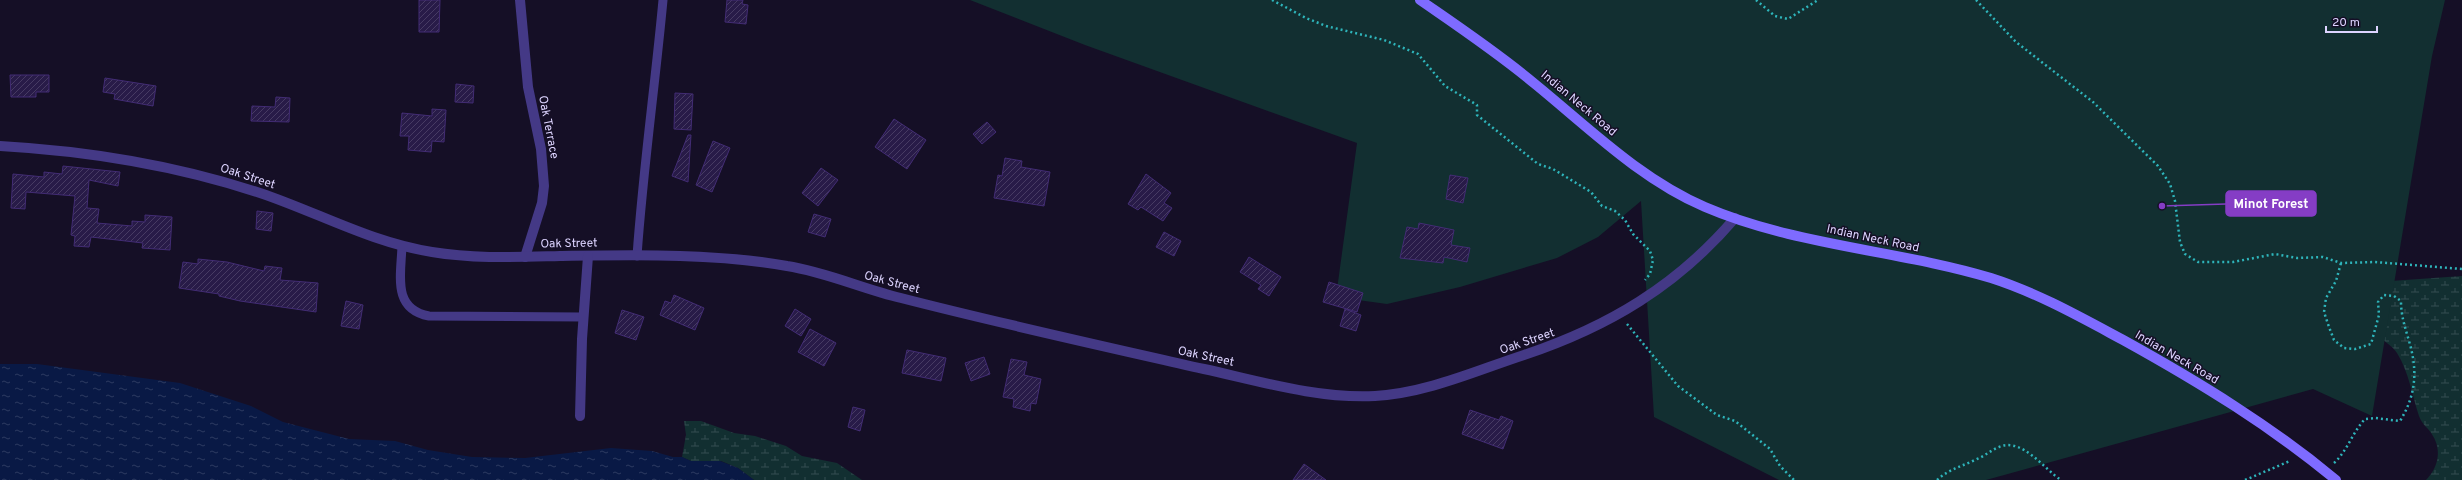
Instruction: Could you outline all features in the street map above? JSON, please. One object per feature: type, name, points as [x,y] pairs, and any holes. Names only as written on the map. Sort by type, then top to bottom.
[{"type":"street","name":"Oak Terrace","points":[[520,0],[528,87],[541,149],[544,186],[542,203],[525,257]]},
{"type":"street","name":"Indian Neck Road","points":[[1420,0],[1529,79],[1648,175],[1690,200],[1735,218],[1810,238],[1949,267],[2017,287],[2092,324],[2195,382],[2246,413],[2326,471],[2336,480]]},
{"type":"street","name":"Oak Street","points":[[0,146],[103,155],[170,168],[262,194],[402,246],[449,254],[525,257],[636,256],[733,259],[788,266],[900,298],[1046,334],[1280,385],[1345,395],[1388,394],[1438,385],[1563,342],[1591,330],[1622,312],[1683,272],[1704,253],[1735,218]]},
{"type":"street","points":[[580,416],[583,317],[588,256]]},
{"type":"lane","points":[[636,256],[641,191],[655,94],[664,0]]},
{"type":"lane","points":[[402,246],[401,296],[411,310],[418,314],[428,316],[583,317]]},
{"type":"path","points":[[1272,0],[1306,18],[1326,26],[1384,40],[1418,54],[1445,86],[1477,105],[1478,115],[1538,164],[1553,169],[1591,192],[1602,206],[1614,211],[1625,220],[1633,234],[1650,251],[1653,260],[1650,274],[1642,283]]},
{"type":"path","points":[[1756,0],[1775,16],[1788,19],[1818,0]]},
{"type":"path","points":[[1976,0],[2016,42],[2094,102],[2158,166],[2171,190],[2180,242],[2185,254],[2198,262],[2232,262],[2275,254],[2297,258],[2323,257],[2341,262],[2375,262],[2462,269]]},
{"type":"path","points":[[2326,471],[2345,452],[2354,432],[2365,419],[2375,418],[2400,422],[2408,407],[2415,384],[2410,343],[2400,315],[2401,301],[2394,296],[2384,295],[2378,302],[2379,315],[2371,344],[2355,349],[2344,348],[2334,340],[2324,312],[2326,298],[2336,281],[2341,262]]},
{"type":"path","points":[[1622,312],[1628,328],[1678,386],[1717,415],[1734,421],[1770,449],[1780,466],[1794,480]]},
{"type":"path","points":[[1937,480],[1947,471],[1978,459],[2000,446],[2024,450],[2061,480]]},
{"type":"path","points":[[2245,480],[2302,454]]},
{"type":"green space","points":[[970,0],[2445,0],[2432,56],[2372,416],[2313,389],[1986,480],[1779,480],[1654,417],[1641,201],[1598,237],[1557,258],[1460,287],[1387,304],[1336,297],[1357,143],[1085,45]]},
{"type":"green space","points":[[2462,276],[2462,480],[2426,480],[2436,465],[2438,453],[2436,442],[2420,419],[2401,360],[2390,345],[2374,333],[2391,281]]},
{"type":"green space","points":[[684,421],[701,421],[734,433],[755,436],[786,446],[802,456],[837,463],[862,480],[754,480],[738,468],[721,461],[691,461],[682,457],[686,435]]},
{"type":"water","points":[[0,364],[37,364],[180,383],[251,406],[283,422],[349,439],[395,441],[428,450],[472,457],[525,458],[611,448],[652,451],[673,457],[682,457],[691,461],[720,461],[738,468],[754,480],[0,480]]},
{"type":"building","points":[[419,0],[440,0],[439,32],[419,32]]},
{"type":"building","points":[[727,0],[743,0],[742,4],[748,5],[746,24],[725,22]]},
{"type":"building","points":[[10,75],[49,75],[49,92],[36,92],[36,97],[11,97]]},
{"type":"building","points":[[105,78],[156,86],[153,106],[114,99],[115,94],[103,92]]},
{"type":"building","points":[[456,84],[474,86],[473,103],[455,102]]},
{"type":"building","points":[[675,93],[693,94],[691,130],[674,129]]},
{"type":"building","points":[[276,97],[290,98],[289,122],[251,121],[252,106],[275,107]]},
{"type":"building","points":[[432,109],[446,110],[444,142],[432,141],[431,152],[408,150],[409,136],[400,136],[402,113],[432,116]]},
{"type":"building","points":[[894,119],[926,140],[907,169],[875,147]]},
{"type":"building","points":[[987,122],[996,132],[982,144],[973,134]]},
{"type":"building","points":[[688,135],[691,135],[688,182],[672,176]]},
{"type":"building","points":[[713,141],[730,148],[712,192],[696,185]]},
{"type":"building","points":[[1005,158],[1022,161],[1021,167],[1050,172],[1044,206],[994,198],[998,175],[1002,176]]},
{"type":"building","points":[[63,166],[120,172],[118,186],[89,180],[87,208],[99,209],[97,223],[132,226],[132,221],[145,222],[145,215],[172,217],[170,250],[142,248],[143,243],[91,237],[89,247],[74,246],[75,236],[71,235],[75,196],[26,192],[25,209],[11,208],[13,174],[44,177],[44,172],[62,174]]},
{"type":"building","points":[[821,168],[838,180],[818,206],[802,193]]},
{"type":"building","points":[[1146,174],[1171,193],[1164,203],[1172,208],[1163,221],[1141,207],[1138,210],[1128,204]]},
{"type":"building","points":[[1450,175],[1468,178],[1463,203],[1446,199]]},
{"type":"building","points":[[257,211],[273,213],[271,231],[256,229]]},
{"type":"building","points":[[814,214],[831,219],[825,237],[808,232]]},
{"type":"building","points":[[1419,223],[1454,230],[1451,245],[1470,248],[1467,262],[1444,257],[1443,263],[1400,258],[1407,227],[1418,229]]},
{"type":"building","points":[[1164,232],[1181,241],[1174,256],[1156,247]]},
{"type":"building","points":[[1249,257],[1281,277],[1269,296],[1258,289],[1261,285],[1240,272]]},
{"type":"building","points":[[198,259],[227,262],[264,271],[265,266],[282,268],[280,280],[318,283],[316,312],[240,301],[219,296],[219,294],[179,288],[183,262],[198,264]]},
{"type":"building","points":[[1329,282],[1363,293],[1357,312],[1323,302]]},
{"type":"building","points":[[674,295],[704,308],[695,330],[660,315],[665,301],[671,303]]},
{"type":"building","points":[[346,301],[363,305],[359,329],[341,326]]},
{"type":"building","points":[[795,309],[811,319],[801,336],[785,326]]},
{"type":"building","points":[[1345,309],[1361,315],[1356,331],[1340,326]]},
{"type":"building","points":[[622,310],[644,317],[636,340],[615,333]]},
{"type":"building","points":[[810,329],[836,343],[824,366],[798,352]]},
{"type":"building","points":[[907,350],[946,358],[941,381],[902,373]]},
{"type":"building","points":[[984,357],[990,374],[971,381],[965,363]]},
{"type":"building","points":[[1011,359],[1027,362],[1024,375],[1041,379],[1036,404],[1031,403],[1030,411],[1013,407],[1014,399],[1003,397]]},
{"type":"building","points":[[853,407],[865,410],[860,431],[848,427]]},
{"type":"building","points":[[1470,410],[1499,420],[1501,416],[1513,421],[1503,449],[1462,434]]},
{"type":"building","points":[[1304,464],[1326,480],[1293,480]]},
{"type":"place","name":"Minot Forest","points":[[2162,206]]}]
